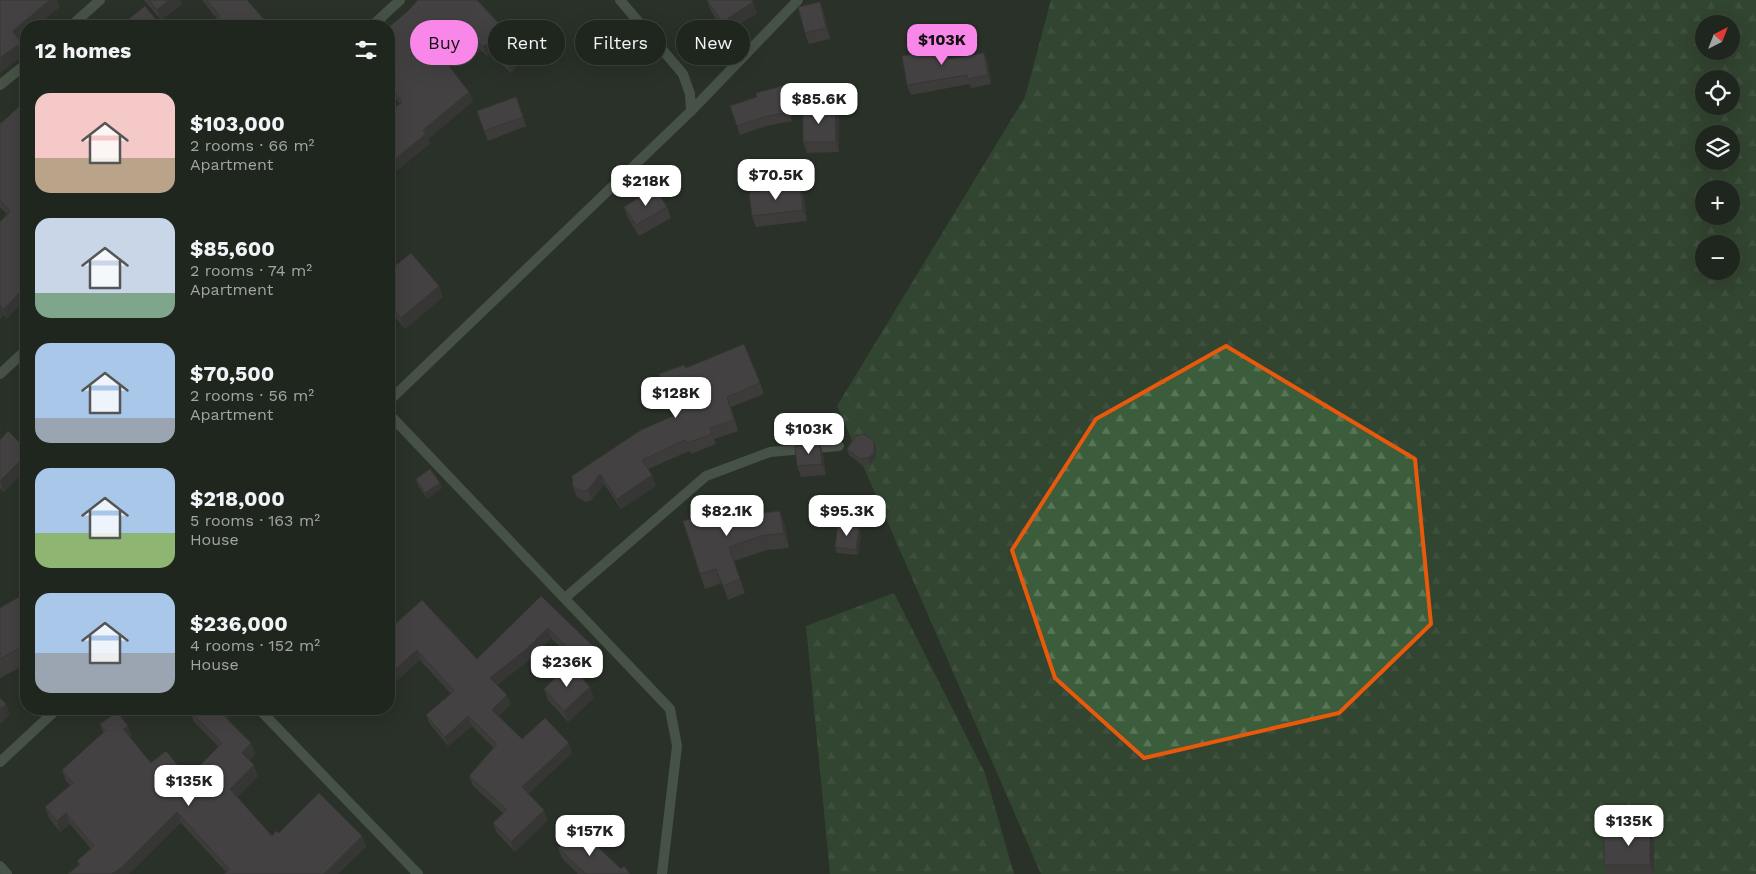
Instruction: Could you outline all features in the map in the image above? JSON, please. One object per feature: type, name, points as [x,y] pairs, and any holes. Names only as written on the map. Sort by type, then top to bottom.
[{"type":"street","points":[[78,20],[100,0]]},
{"type":"street","points":[[378,20],[400,0]]},
{"type":"street","points":[[620,0],[683,74],[690,94],[691,112]]},
{"type":"street","points":[[395,395],[691,112],[798,0]]},
{"type":"street","points":[[0,85],[20,69]]},
{"type":"street","points":[[0,374],[20,356]]},
{"type":"street","points":[[395,420],[670,709],[676,746],[662,874]]},
{"type":"street","points":[[565,598],[706,476],[770,452],[839,446]]},
{"type":"street","points":[[0,762],[51,715]]},
{"type":"street","points":[[265,715],[418,874]]},
{"type":"street","points":[[0,866],[7,874]]},
{"type":"highlighted area","points":[[1226,346],[1415,459],[1431,624],[1339,713],[1144,758],[1055,678],[1012,550],[1096,419]]},
{"type":"green space","points":[[1051,0],[1756,0],[1756,874],[1041,874],[837,406],[1025,97]]},
{"type":"green space","points":[[894,593],[985,773],[1014,874],[830,874],[806,626]]},
{"type":"building","points":[[0,0],[50,0],[26,20],[20,20],[20,25],[13,31],[20,44],[0,58]]},
{"type":"building","points":[[149,0],[169,0],[157,10]]},
{"type":"building","points":[[207,0],[247,0],[265,20],[216,20],[220,16]]},
{"type":"building","points":[[418,0],[477,0],[496,20],[488,20],[488,44],[483,47],[478,42],[478,20],[410,20],[410,65],[448,65],[469,92],[423,130],[426,134],[395,159],[395,107],[402,102],[395,93],[395,22]]},
{"type":"building","points":[[707,0],[751,0],[753,2],[725,20],[721,20]]},
{"type":"building","points":[[820,2],[826,28],[805,33],[798,7]]},
{"type":"building","points":[[145,6],[156,20],[128,20]]},
{"type":"building","points":[[947,48],[949,59],[984,53],[988,75],[967,79],[967,75],[907,85],[902,56]]},
{"type":"building","points":[[782,86],[789,112],[763,117],[737,126],[730,106],[757,97],[756,93]]},
{"type":"building","points":[[516,97],[523,117],[484,131],[477,111]]},
{"type":"building","points":[[20,106],[20,292],[4,309],[0,305],[0,222],[10,211],[0,200],[0,123]]},
{"type":"building","points":[[803,107],[835,107],[836,142],[803,142]]},
{"type":"building","points":[[800,186],[803,210],[752,216],[749,192]]},
{"type":"building","points":[[655,188],[667,207],[636,225],[624,207]]},
{"type":"building","points":[[411,253],[439,286],[401,318],[395,311],[395,266]]},
{"type":"building","points":[[744,344],[760,383],[727,397],[734,420],[710,428],[712,434],[687,443],[685,440],[642,460],[652,475],[617,499],[600,474],[588,490],[582,491],[573,487],[572,476],[641,430],[675,415],[659,374],[684,365],[686,368]]},
{"type":"building","points":[[8,431],[20,443],[20,461],[0,481],[0,440]]},
{"type":"building","points":[[864,434],[874,441],[874,453],[868,458],[860,459],[847,449],[856,436]]},
{"type":"building","points":[[820,443],[822,464],[797,466],[795,446]]},
{"type":"building","points":[[430,469],[440,483],[425,493],[416,479]]},
{"type":"building","points":[[742,503],[746,515],[780,511],[784,533],[761,536],[729,547],[740,579],[723,586],[716,569],[700,574],[683,521]]},
{"type":"building","points":[[838,525],[859,528],[856,550],[835,547]]},
{"type":"building","points":[[20,596],[20,648],[0,659],[0,608]]},
{"type":"building","points":[[541,596],[600,653],[587,667],[548,628],[524,651],[490,678],[507,695],[492,710],[522,739],[545,718],[569,743],[522,787],[544,810],[511,842],[493,823],[507,810],[469,776],[497,744],[468,716],[445,737],[426,715],[454,691],[417,650],[395,670],[395,624],[422,600],[477,659]]},
{"type":"building","points":[[570,664],[590,687],[564,711],[544,689]]},
{"type":"building","points":[[0,698],[6,704],[0,709]]},
{"type":"building","points":[[113,715],[119,715],[128,726],[123,729],[151,763],[166,751],[188,778],[222,743],[194,715],[227,715],[225,717],[251,743],[242,753],[254,765],[230,789],[272,836],[276,831],[279,833],[319,793],[362,836],[324,874],[224,874],[229,869],[177,812],[122,867],[112,874],[68,874],[80,864],[77,861],[94,846],[66,813],[57,821],[45,807],[73,783],[62,770],[105,731],[100,724]]},
{"type":"building","points":[[1633,820],[1650,820],[1650,865],[1604,865],[1604,836],[1633,836]]},
{"type":"building","points":[[571,835],[579,843],[586,836],[621,869],[624,866],[630,874],[586,874],[558,848]]}]
